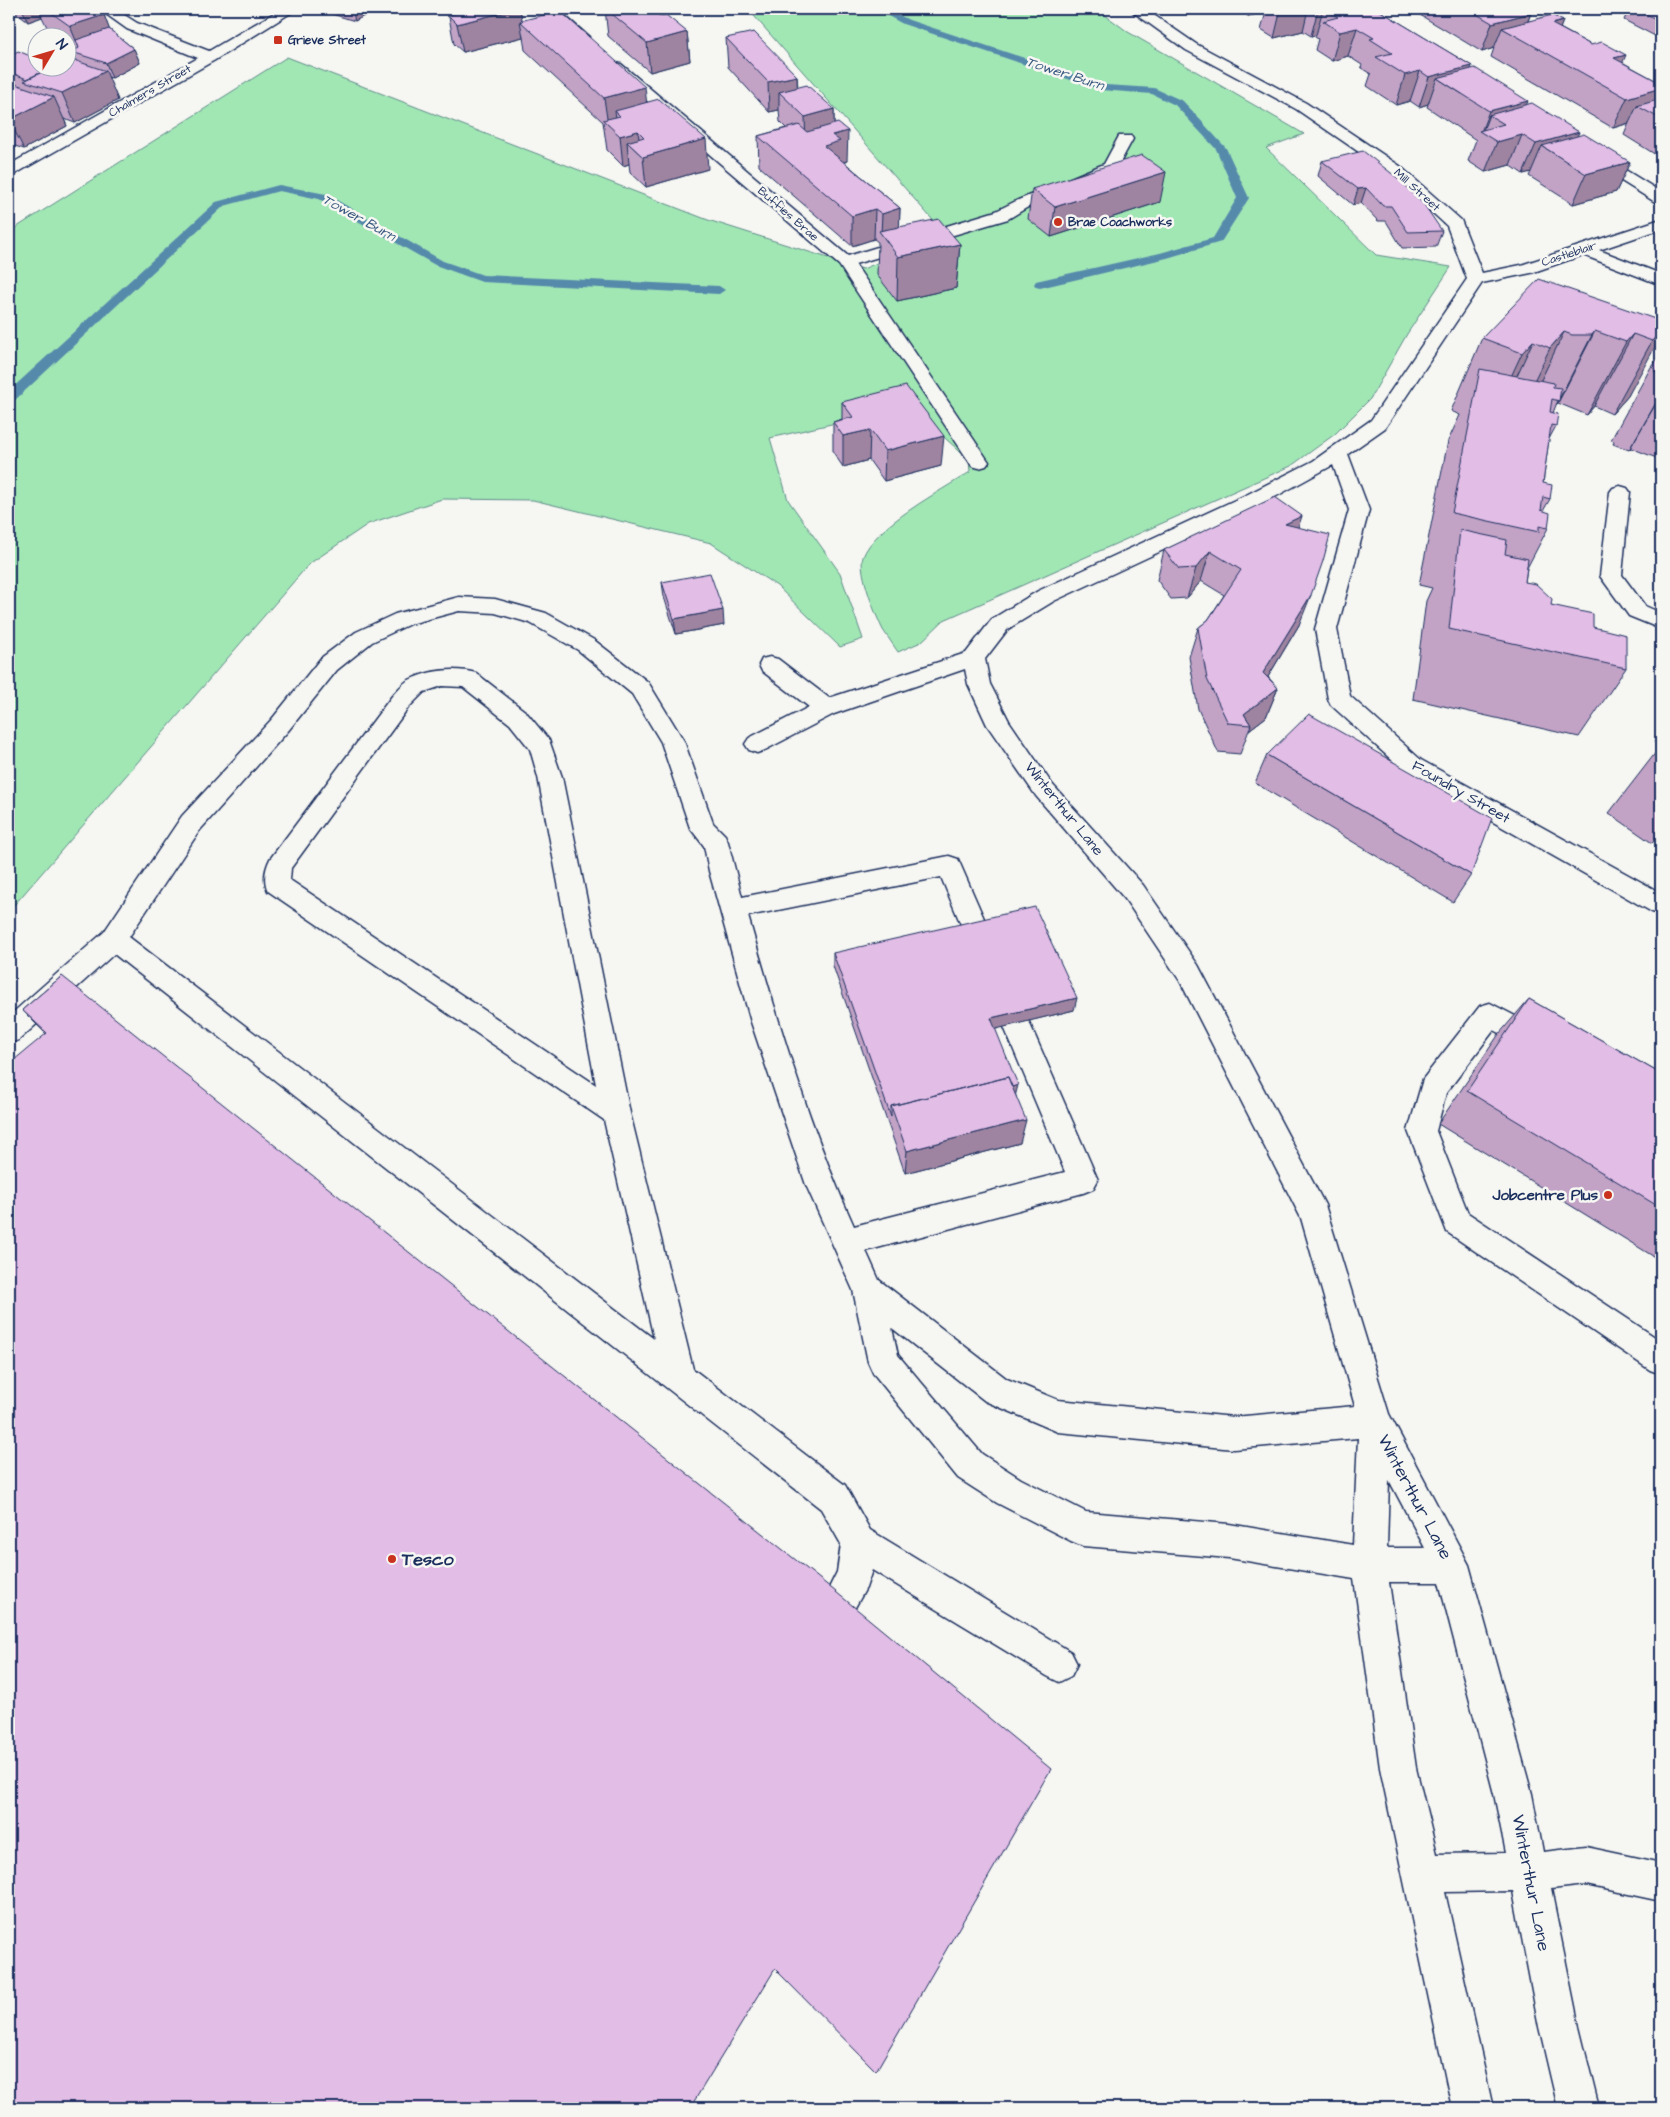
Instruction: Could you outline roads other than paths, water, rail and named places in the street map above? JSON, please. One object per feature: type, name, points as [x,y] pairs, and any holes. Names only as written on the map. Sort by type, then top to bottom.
[{"type":"street","points":[[106,9],[132,26],[210,57]]},
{"type":"street","name":"Chalmers Street","points":[[9,171],[210,57],[290,9]]},
{"type":"street","points":[[549,9],[592,46]]},
{"type":"street","name":"Mill Street","points":[[1136,9],[1191,47],[1301,106],[1394,169],[1455,224],[1476,279]]},
{"type":"street","name":"Buffies Brae","points":[[607,59],[846,262],[979,462]]},
{"type":"street","points":[[846,262],[1002,215],[1022,204],[1110,167],[1125,139]]},
{"type":"street","points":[[1578,148],[1661,199]]},
{"type":"street","name":"Castleblair","points":[[1476,279],[1525,269],[1661,224]]},
{"type":"street","points":[[1584,250],[1661,280]]},
{"type":"street","points":[[757,744],[826,708],[974,658],[1000,624],[1046,596],[1255,499],[1338,454],[1378,424],[1476,279]]},
{"type":"street","name":"Foundry Street","points":[[1338,454],[1359,510],[1326,629],[1339,699],[1413,766],[1661,905]]},
{"type":"street","points":[[1620,492],[1611,576],[1637,611],[1661,622]]},
{"type":"street","points":[[9,1032],[113,939],[191,823],[280,724],[329,664],[364,637],[403,618],[459,604],[496,606],[538,618],[586,645],[640,688],[672,741],[702,828],[716,842],[765,1022],[817,1176],[868,1290],[884,1362],[970,1466],[1009,1492],[1083,1529],[1229,1541],[1369,1566],[1452,1565]]},
{"type":"street","name":"Winterthur Lane","points":[[974,658],[979,684],[999,725],[1044,790],[1134,892],[1189,972],[1315,1215],[1375,1420],[1452,1565],[1512,1794],[1559,2028],[1580,2108]]},
{"type":"street","points":[[770,665],[826,708]]},
{"type":"street","points":[[616,1114],[277,884],[279,866],[400,702],[416,686],[441,678],[468,679],[518,718],[542,746],[550,777],[616,1114],[679,1378]]},
{"type":"street","points":[[733,908],[949,866],[1083,1180],[846,1242]]},
{"type":"street","points":[[113,939],[833,1496],[858,1542],[1060,1664]]},
{"type":"street","points":[[1567,1057],[1490,1014],[1433,1088],[1422,1131],[1457,1222],[1661,1359]]},
{"type":"street","points":[[868,1290],[996,1390],[1058,1416],[1234,1433],[1375,1420]]},
{"type":"street","name":"Winterthur Lane","points":[[1375,1420],[1369,1566],[1398,1768],[1472,2108]]},
{"type":"street","points":[[836,1608],[854,1576],[858,1542]]},
{"type":"street","points":[[1422,1873],[1529,1872],[1586,1866],[1661,1882]]},
{"type":"waterway","name":"Tower Burn","points":[[880,9],[906,22],[1105,88],[1154,91],[1179,103],[1221,148],[1243,198],[1217,240],[1163,256],[1040,284]]},
{"type":"waterway","name":"Tower Burn","points":[[9,398],[220,204],[279,188],[322,196],[439,263],[482,278],[719,290]]},
{"type":"place","name":"Grieve Street","points":[[278,40]]},
{"type":"place","name":"Brae Coachworks","points":[[1058,222]]},
{"type":"place","name":"Jobcentre Plus","points":[[1608,1195]]},
{"type":"place","name":"Tesco","points":[[392,1559]]}]
